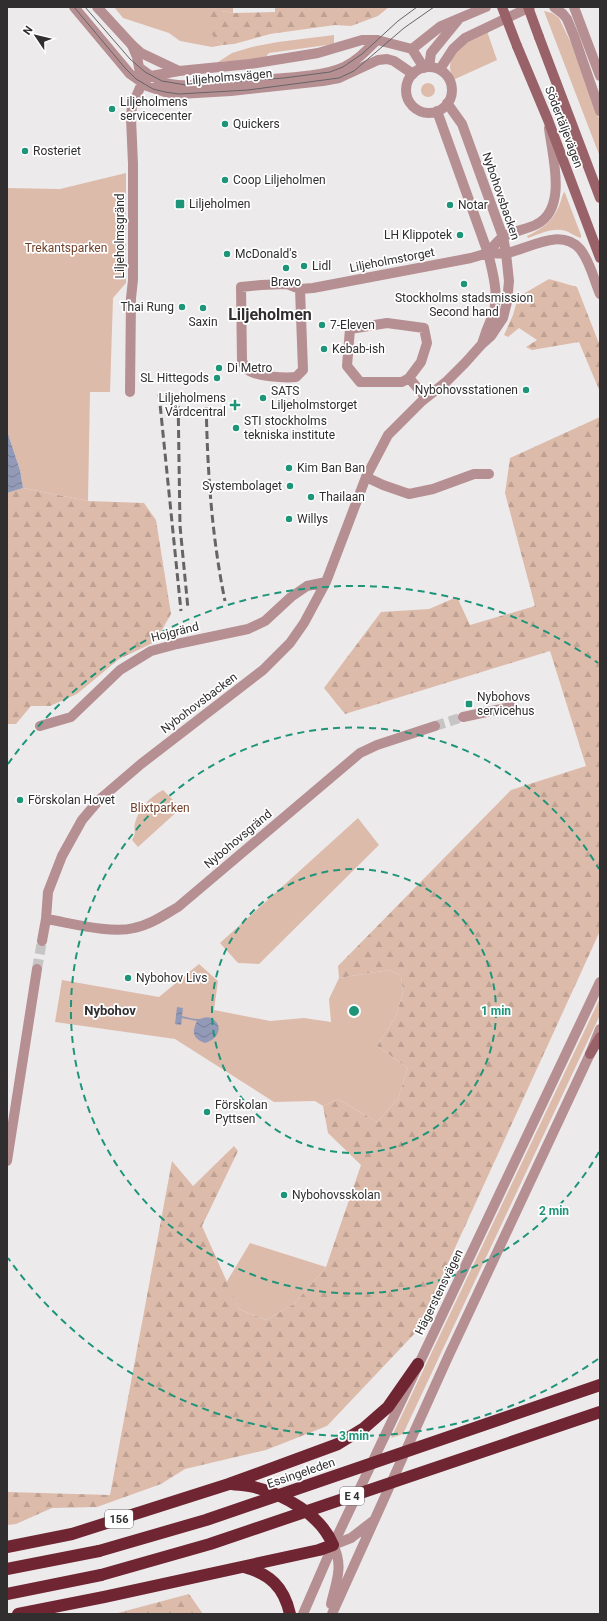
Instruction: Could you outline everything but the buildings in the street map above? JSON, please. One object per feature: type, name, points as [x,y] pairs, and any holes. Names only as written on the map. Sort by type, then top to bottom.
[{"type":"highway","name":"156","points":[[7,1547],[72,1534],[229,1484],[338,1444],[364,1428],[388,1407],[418,1364]]},
{"type":"highway","name":"Essingeleden","points":[[7,1569],[99,1551],[206,1520],[600,1386]]},
{"type":"highway","name":"E 4","points":[[7,1594],[101,1575],[210,1544],[600,1412]]},
{"type":"highway","name":"156","points":[[229,1484],[254,1487],[290,1501],[308,1514],[326,1532],[333,1545]]},
{"type":"highway","points":[[18,1614],[104,1597],[319,1550],[333,1545]]},
{"type":"highway","points":[[241,1567],[258,1571],[269,1577],[287,1602],[290,1614]]},
{"type":"main road","name":"Södertäljevägen","points":[[502,7],[548,120],[600,258]]},
{"type":"main road","name":"Södertäljevägen","points":[[529,7],[600,198]]},
{"type":"main road","points":[[590,1054],[600,1037]]},
{"type":"street","name":"Liljeholmsvägen","points":[[74,7],[125,68],[142,83],[152,89],[172,93],[248,90],[332,80],[378,60],[387,59],[394,61],[413,74]]},
{"type":"street","points":[[427,67],[412,49],[441,26],[486,7]]},
{"type":"street","points":[[440,69],[453,49],[465,38],[529,7]]},
{"type":"street","points":[[554,7],[563,14],[574,36],[600,111]]},
{"type":"street","points":[[574,7],[600,76]]},
{"type":"street","name":"Liljeholmsvägen","points":[[99,8],[141,53],[179,71],[250,64],[318,53],[362,40],[377,40],[412,49]]},
{"type":"street","points":[[427,67],[431,53],[461,17]]},
{"type":"street","name":"Liljeholmsvägen","points":[[140,68],[151,76],[170,84],[190,85],[270,79],[330,72],[352,62],[377,40]]},
{"type":"street","points":[[132,45],[140,68],[142,83]]},
{"type":"street","points":[[427,67],[440,69],[446,74],[451,83],[452,92],[448,103],[436,111],[428,112],[420,110],[412,104],[408,96],[407,88],[409,80],[413,74],[427,67]]},
{"type":"street","name":"Liljeholmsgränd","points":[[130,392],[131,298],[133,280],[132,106],[142,83],[151,76],[179,71]]},
{"type":"street","name":"Nybohovsbacken","points":[[42,941],[46,919],[48,892],[62,856],[82,820],[99,800],[140,764],[263,670],[290,643],[304,623],[326,582],[366,477],[388,435],[465,363],[491,336],[503,318],[507,302],[509,281],[503,237],[462,124],[448,103]]},
{"type":"street","name":"Nybohovsbacken","points":[[436,111],[488,253],[493,273],[495,301],[492,316],[482,344]]},
{"type":"street","points":[[488,253],[503,237],[540,222],[553,206],[557,187],[548,120]]},
{"type":"street","name":"Liljeholmstorget","points":[[300,289],[303,370],[296,377],[286,378],[253,374],[247,370],[242,361],[241,287],[287,284],[300,289],[471,258],[488,253],[506,253],[545,240],[564,240],[579,248],[584,255],[600,294]]},
{"type":"street","points":[[387,323],[424,328],[427,343],[421,362],[410,378],[402,382],[360,382],[347,366],[350,329],[387,323]]},
{"type":"street","points":[[410,378],[426,398]]},
{"type":"street","points":[[366,477],[408,494],[433,489],[474,474],[490,474]]},
{"type":"street","name":"Hojgränd","points":[[40,726],[71,717],[120,670],[151,651],[248,629],[265,621],[291,597],[307,586],[326,582]]},
{"type":"street","points":[[463,717],[511,707]]},
{"type":"street","name":"Nybohovsgränd","points":[[46,919],[113,930],[134,929],[150,923],[178,907],[360,753],[377,745],[434,726]]},
{"type":"street","points":[[7,1161],[37,969]]},
{"type":"street","name":"Hägerstensvägen","points":[[303,1614],[333,1545],[418,1364],[600,982]]},
{"type":"street","points":[[332,1614],[448,1357],[590,1054],[600,1029]]},
{"type":"street","points":[[328,1614],[340,1569],[340,1560],[333,1545],[351,1538],[375,1520]]},
{"type":"green space","points":[[114,7],[233,7],[233,13],[221,11],[217,41],[223,45],[212,47],[180,41],[169,33],[123,18]]},
{"type":"green space","points":[[275,7],[389,7],[378,16],[351,26],[335,25],[270,34],[234,44],[223,45],[217,41],[207,28],[205,20],[208,11],[233,13],[275,12]]},
{"type":"green space","points":[[544,11],[552,13],[559,18],[572,45],[600,121],[600,157]]},
{"type":"green space","points":[[487,31],[497,60],[453,80],[450,67],[454,54],[463,45]]},
{"type":"green space","points":[[334,35],[334,44],[269,53],[264,59],[218,62],[232,53],[252,47]]},
{"type":"green space","points":[[428,83],[433,85],[435,90],[433,95],[428,97],[423,95],[421,90],[423,85]]},
{"type":"green space","name":"Trekantsparken","points":[[126,173],[126,283],[113,298],[110,392],[90,392],[88,501],[23,488],[20,470],[7,431],[7,188],[60,189]]},
{"type":"green space","points":[[564,192],[581,238],[566,231],[556,230],[528,238],[527,236],[541,228],[549,221],[559,206]]},
{"type":"green space","points":[[549,279],[577,287],[600,346],[600,392],[579,342],[532,350],[526,347],[537,340],[519,328],[508,337],[504,335],[513,315],[518,297]]},
{"type":"green space","points":[[600,417],[600,931],[417,1331],[327,1426],[266,1450],[185,1469],[161,1484],[97,1507],[52,1508],[16,1524],[7,1525],[7,1492],[110,1495],[172,1161],[193,1186],[234,1146],[238,1151],[202,1226],[239,1309],[266,1320],[294,1304],[326,1267],[361,1165],[328,1133],[323,1106],[338,1099],[377,1122],[398,1099],[408,1068],[377,1046],[396,1016],[403,992],[401,976],[389,970],[339,978],[338,966],[511,790],[586,766],[550,651],[345,714],[324,688],[381,612],[429,609],[457,597],[470,625],[535,606],[505,493],[510,458]]},
{"type":"green space","points":[[23,488],[88,501],[144,503],[156,520],[171,614],[155,642],[119,659],[77,694],[50,706],[31,706],[16,724],[7,724],[7,493]]},
{"type":"green space","name":"Blixtparken","points":[[163,790],[181,808],[138,847],[132,840],[139,812],[154,796]]},
{"type":"green space","points":[[358,818],[379,845],[259,964],[238,963],[220,943]]},
{"type":"green space","points":[[199,964],[218,981],[214,1010],[270,1021],[304,1018],[331,1022],[329,999],[339,978],[389,970],[401,976],[403,992],[396,1016],[377,1046],[408,1068],[398,1099],[377,1122],[338,1099],[323,1106],[315,1101],[274,1102],[175,1039],[55,1022],[62,980],[159,997]]},
{"type":"green space","points":[[600,998],[600,1015],[403,1434],[391,1438]]},
{"type":"green space","points":[[250,1243],[326,1267],[294,1304],[266,1320],[239,1309],[226,1283]]},
{"type":"green space","points":[[189,1594],[203,1614],[114,1614]]},
{"type":"water","points":[[7,431],[20,470],[23,488],[7,493]]},
{"type":"water","points":[[177,1007],[183,1008],[182,1016],[196,1019],[206,1017],[211,1018],[218,1024],[219,1028],[216,1036],[205,1043],[195,1037],[194,1028],[197,1021],[182,1018],[181,1025],[175,1024]]},
{"type":"tunnel","points":[[435,726],[463,717]]},
{"type":"tunnel","points":[[37,969],[42,941]]},
{"type":"tram line","points":[[74,7],[136,79],[153,89],[179,94],[248,90],[339,78],[354,71],[404,28],[434,7]]},
{"type":"tram line","points":[[85,7],[130,59],[145,72],[162,81],[186,85],[284,78],[330,72],[343,67],[362,54],[398,21],[417,7]]},
{"type":"railway","points":[[159,394],[181,611]]},
{"type":"railway","points":[[178,394],[180,526],[188,609]]},
{"type":"railway","points":[[206,395],[207,447],[213,524],[225,601]]},
{"type":"place","name":"Liljeholmens servicecenter","points":[[112,109]]},
{"type":"place","name":"Quickers","points":[[225,124]]},
{"type":"place","name":"Rosteriet","points":[[25,151]]},
{"type":"place","name":"Coop Liljeholmen","points":[[225,180]]},
{"type":"place","name":"Liljeholmen","points":[[180,204]]},
{"type":"place","name":"Notar","points":[[450,205]]},
{"type":"place","name":"LH Klippotek","points":[[460,235]]},
{"type":"place","name":"McDonald's","points":[[227,254]]},
{"type":"place","name":"Lidl","points":[[304,266]]},
{"type":"place","name":"Bravo","points":[[286,268]]},
{"type":"place","name":"Stockholms stadsmission Second hand","points":[[464,284]]},
{"type":"place","name":"Thai Rung","points":[[182,307]]},
{"type":"place","name":"Saxin","points":[[203,308]]},
{"type":"place","name":"7-Eleven","points":[[322,325]]},
{"type":"place","name":"Kebab-ish","points":[[324,349]]},
{"type":"place","name":"Di Metro","points":[[219,368]]},
{"type":"place","name":"SL Hittegods","points":[[217,378]]},
{"type":"place","name":"Nybohovsstationen","points":[[526,390]]},
{"type":"place","name":"SATS Liljeholmstorget","points":[[263,398]]},
{"type":"place","name":"Liljeholmens Vårdcentral","points":[[235,405]]},
{"type":"place","name":"STI stockholms tekniska institute","points":[[236,428]]},
{"type":"place","name":"Kim Ban Ban","points":[[289,468]]},
{"type":"place","name":"Systembolaget","points":[[290,486]]},
{"type":"place","name":"Thailaan","points":[[311,497]]},
{"type":"place","name":"Willys","points":[[289,519]]},
{"type":"place","name":"Nybohovs servicehus","points":[[469,704]]},
{"type":"place","name":"Förskolan Hovet","points":[[20,800]]},
{"type":"place","name":"Nybohov Livs","points":[[128,978]]},
{"type":"place","name":"Förskolan Pyttsen","points":[[207,1112]]},
{"type":"place","name":"Nybohovsskolan","points":[[284,1195]]},
{"type":"district","name":"Liljeholmen","points":[[270,314]]},
{"type":"district","name":"Nybohov","points":[[110,1010]]}]
